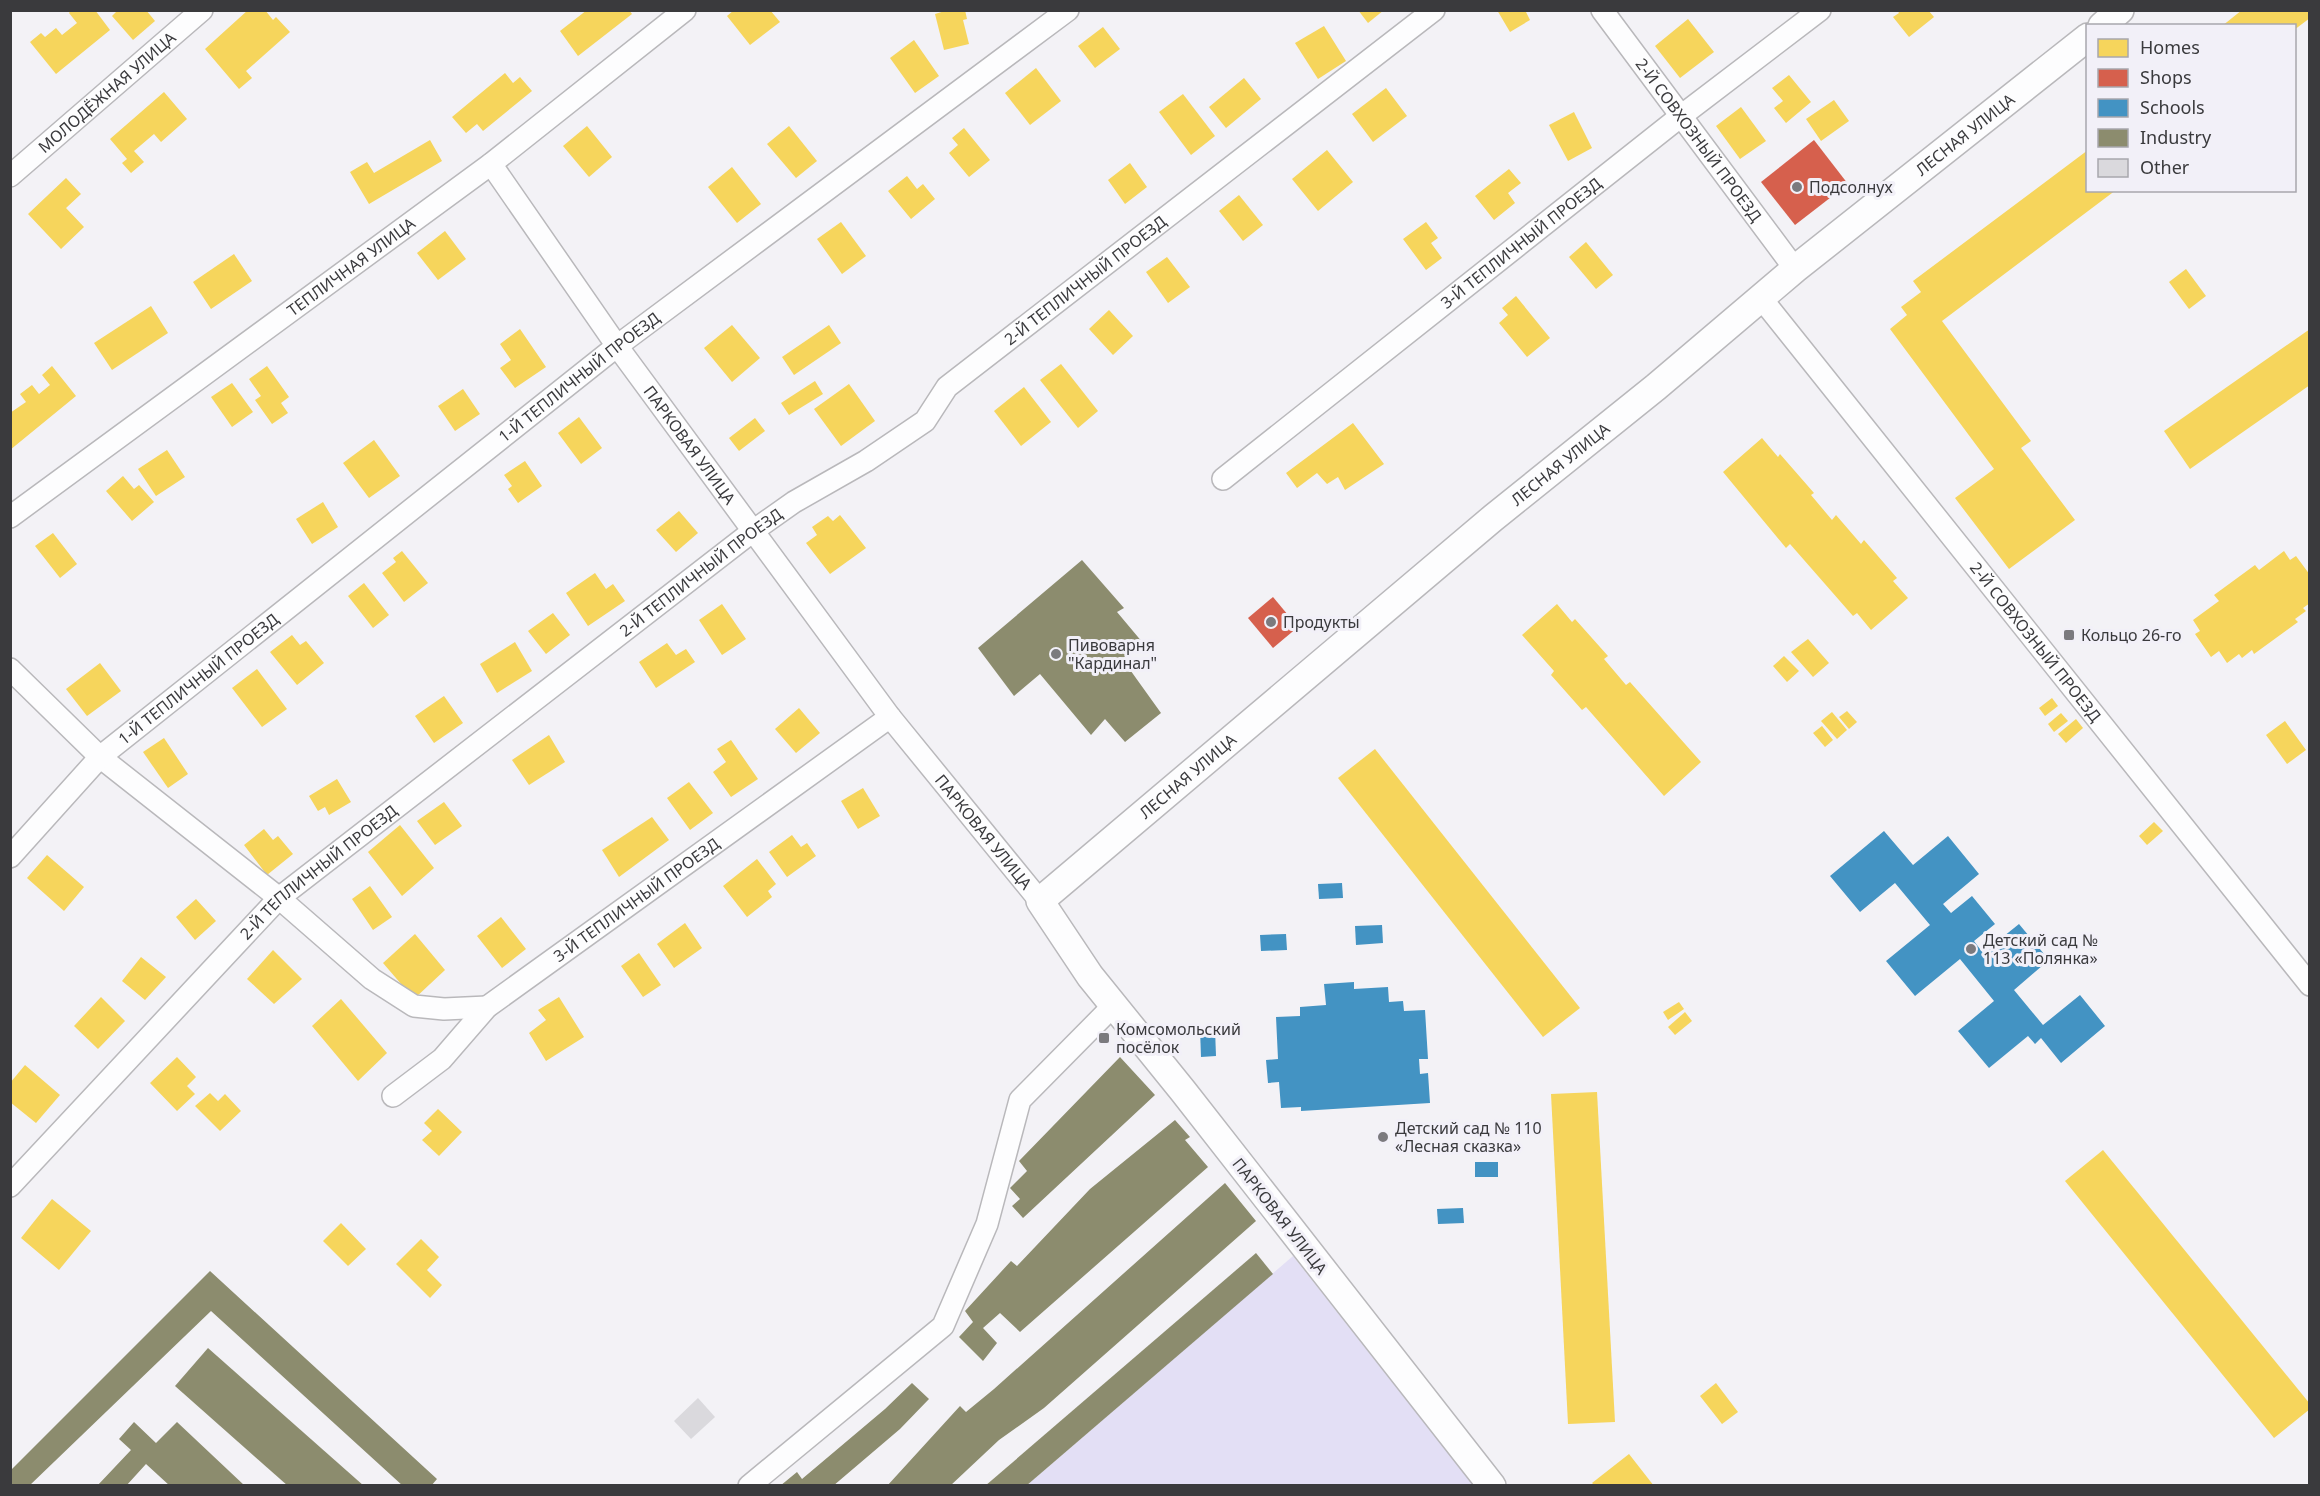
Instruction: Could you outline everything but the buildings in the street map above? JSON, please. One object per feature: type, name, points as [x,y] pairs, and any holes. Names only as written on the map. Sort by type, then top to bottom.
[{"type":"street","name":"МОЛОДЁЖНАЯ УЛИЦА","points":[[10,176],[202,10]]},
{"type":"street","name":"ТЕПЛИЧНАЯ УЛИЦА","points":[[10,517],[491,164],[685,10]]},
{"type":"street","name":"1-Й ТЕПЛИЧНЫЙ ПРОЕЗД","points":[[10,857],[100,757],[617,346],[1068,10]]},
{"type":"street","name":"2-Й ТЕПЛИЧНЫЙ ПРОЕЗД","points":[[10,1186],[279,898],[753,531],[794,502],[866,461],[925,422],[947,387],[1434,10]]},
{"type":"street","name":"2-Й СОВХОЗНЫЙ ПРОЕЗД","points":[[1602,10],[1795,269]]},
{"type":"street","name":"3-Й ТЕПЛИЧНЫЙ ПРОЕЗД","points":[[1222,479],[1681,116],[1820,10]]},
{"type":"street","points":[[2104,24],[2120,10]]},
{"type":"street","name":"ЛЕСНАЯ УЛИЦА","points":[[1040,901],[1484,525],[1656,387],[1795,269],[2086,39]]},
{"type":"street","name":"ПАРКОВАЯ УЛИЦА","points":[[491,164],[617,346],[890,717],[1040,901],[1090,976],[1492,1485]]},
{"type":"street","name":"2-Й СОВХОЗНЫЙ ПРОЕЗД","points":[[1761,298],[2310,985]]},
{"type":"street","points":[[10,669],[100,757],[279,898],[372,979],[414,1006],[444,1009],[487,1007]]},
{"type":"street","name":"3-Й ТЕПЛИЧНЫЙ ПРОЕЗД","points":[[393,1096],[442,1059],[487,1007],[890,717]]},
{"type":"street","points":[[749,1485],[943,1326],[987,1224],[1020,1100],[1114,1005]]},
{"type":"shaded area","points":[[1293,1256],[1473,1485],[1026,1486]]},
{"type":"place","name":"Подсолнух","points":[[1797,187]]},
{"type":"place","name":"Продукты","points":[[1271,622]]},
{"type":"place","name":"Кольцо 26-го","points":[[2069,635]]},
{"type":"place","name":"Пивоварня \"Кардинал\"","points":[[1056,654]]},
{"type":"place","name":"Детский сад № 113 «Полянка»","points":[[1971,949]]},
{"type":"place","name":"Комсомольский посёлок","points":[[1104,1038]]},
{"type":"place","name":"Детский сад № 110 «Лесная сказка»","points":[[1383,1137]]}]
